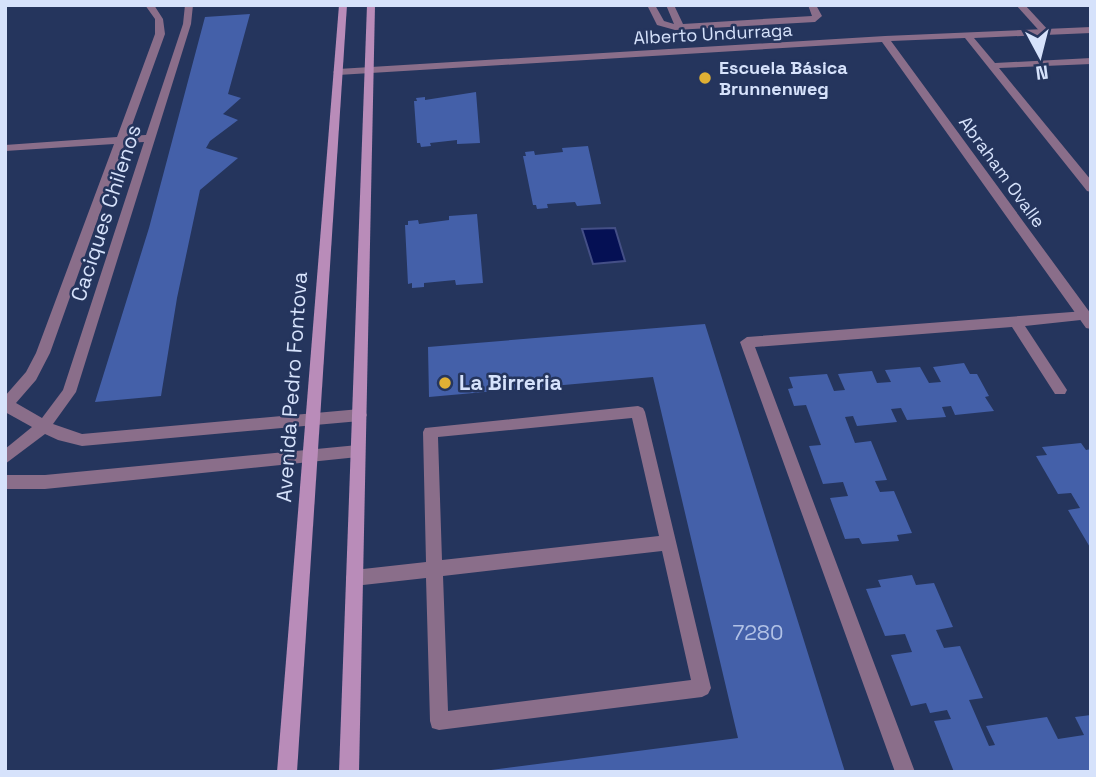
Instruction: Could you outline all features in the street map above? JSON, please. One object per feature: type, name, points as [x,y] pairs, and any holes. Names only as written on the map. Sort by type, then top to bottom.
[{"type":"street","name":"Caciques Chilenos","points":[[5,458],[44,426],[60,408],[75,377],[187,24],[190,5]]},
{"type":"street","name":"Avenida Pedro Fontova","points":[[286,772],[343,5]]},
{"type":"street","points":[[349,772],[371,5]]},
{"type":"street","points":[[651,5],[660,23],[680,27],[799,16],[817,18],[812,5]]},
{"type":"street","points":[[670,5],[680,27]]},
{"type":"street","points":[[1020,5],[1046,33]]},
{"type":"street","name":"Caciques Chilenos","points":[[6,405],[31,376],[43,354],[122,140],[160,34],[159,19],[153,6]]},
{"type":"street","name":"Alberto Undurraga","points":[[338,72],[886,39],[1091,30]]},
{"type":"street","points":[[968,36],[1091,188]]},
{"type":"street","name":"Abraham Ovalle","points":[[886,39],[1088,320]]},
{"type":"street","points":[[992,66],[1091,61]]},
{"type":"street","points":[[5,148],[150,138]]},
{"type":"street","points":[[905,772],[747,342],[1015,321],[1088,320]]},
{"type":"street","points":[[1015,321],[1060,390]]},
{"type":"street","points":[[6,405],[72,439],[92,441],[360,415]]},
{"type":"street","points":[[638,412],[702,688],[439,721],[434,570],[430,432],[638,412]]},
{"type":"street","points":[[5,482],[45,482],[358,451]]},
{"type":"street","points":[[354,579],[668,543]]},
{"type":"shaded area","points":[[615,228],[625,261],[593,264],[582,229]]},
{"type":"building","points":[[250,14],[228,94],[241,98],[223,114],[238,120],[210,141],[206,148],[238,158],[200,190],[177,298],[161,396],[95,402],[149,228],[205,17]]},
{"type":"building","points":[[476,92],[480,143],[457,144],[457,140],[430,143],[431,146],[421,147],[420,143],[417,143],[416,98],[425,97],[425,100]]},
{"type":"building","points":[[588,146],[601,204],[547,204],[548,208],[537,209],[536,205],[533,205],[523,156],[526,156],[525,152],[534,151],[535,155],[563,152],[562,148]]},
{"type":"building","points":[[477,214],[483,283],[456,285],[455,280],[424,283],[424,287],[412,288],[412,283],[408,284],[405,225],[408,225],[408,221],[418,220],[419,224],[449,220],[449,216]]},
{"type":"building","points":[[705,324],[845,772],[476,772],[738,738],[653,377],[429,397],[428,347]]},
{"type":"building","points":[[964,363],[970,374],[977,374],[989,396],[985,397],[994,411],[955,415],[951,406],[942,407],[946,417],[907,420],[901,408],[891,409],[897,422],[857,426],[853,416],[845,417],[855,443],[871,441],[887,480],[875,481],[880,492],[894,491],[912,533],[897,535],[899,541],[862,544],[859,538],[845,539],[830,498],[848,496],[843,482],[823,484],[809,446],[821,445],[806,405],[794,406],[788,389],[793,388],[789,377],[827,374],[834,391],[845,390],[838,374],[872,371],[877,383],[891,382],[885,370],[920,367],[929,383],[941,382],[933,367]]},
{"type":"building","points":[[1081,443],[1086,450],[1091,449],[1091,549],[1068,510],[1080,508],[1071,493],[1058,494],[1036,456],[1047,455],[1042,447]]},
{"type":"building","points":[[912,575],[916,585],[934,583],[953,627],[936,630],[944,648],[960,646],[983,698],[969,700],[989,746],[995,745],[986,726],[1047,717],[1058,739],[1084,735],[1075,717],[1091,715],[1091,772],[954,772],[934,721],[951,719],[947,710],[930,713],[926,703],[911,706],[891,655],[912,652],[905,634],[885,636],[866,589],[881,587],[878,580]]},
{"type":"place","name":"Escuela Básica Brunnenweg","points":[[705,78]]},
{"type":"place","name":"La Birreria","points":[[445,383]]}]
